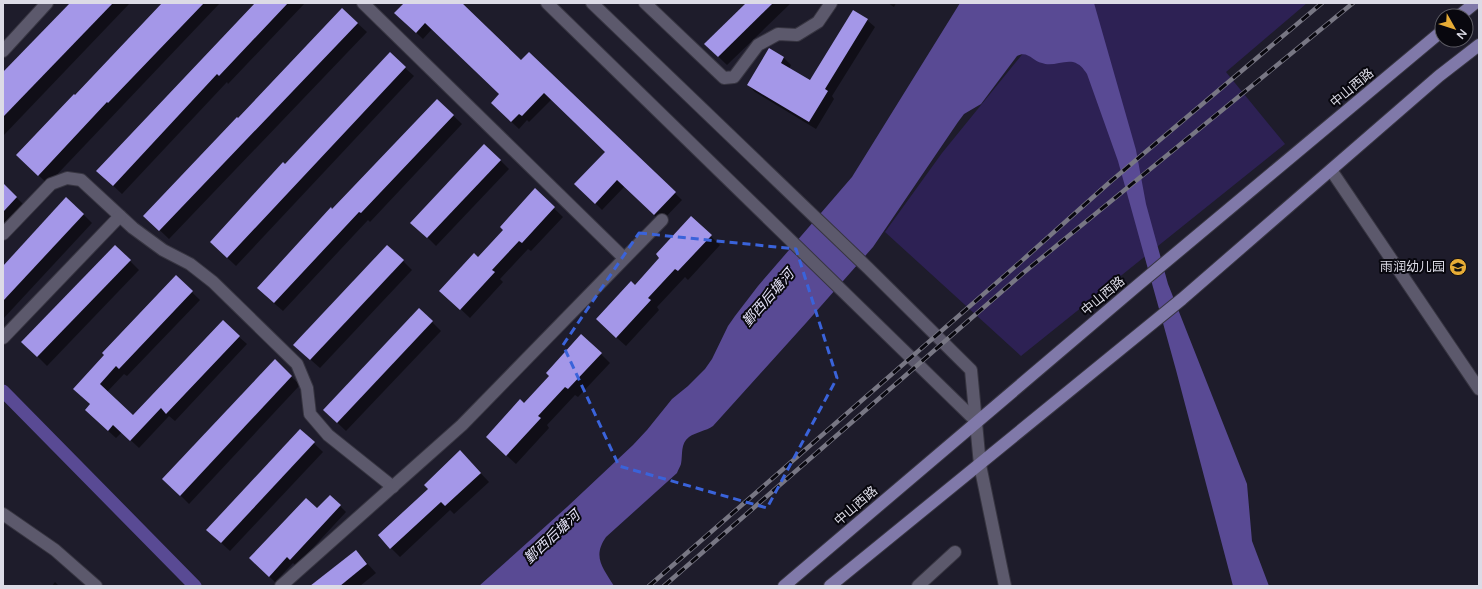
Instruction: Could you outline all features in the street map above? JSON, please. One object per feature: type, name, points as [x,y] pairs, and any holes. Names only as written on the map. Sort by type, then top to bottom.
[{"type":"main road","name":"中山西路","points":[[784,586],[1138,285],[1434,38]]},
{"type":"main road","points":[[830,586],[980,465],[1146,326],[1182,299],[1439,76],[1479,46]]},
{"type":"street","points":[[3,51],[47,3]]},
{"type":"street","points":[[363,3],[624,258]]},
{"type":"street","points":[[547,3],[977,422]]},
{"type":"street","points":[[592,3],[868,268],[971,370],[980,465],[1005,586]]},
{"type":"street","points":[[645,3],[724,78],[734,77],[758,45],[778,34],[797,35],[818,22],[831,3]]},
{"type":"street","points":[[1331,170],[1479,389]]},
{"type":"street","points":[[3,234],[51,184],[66,178],[81,180],[133,228],[163,250],[190,264],[213,282],[297,364],[307,388],[310,414],[328,435],[393,487]]},
{"type":"street","points":[[3,338],[120,216]]},
{"type":"street","points":[[281,586],[462,425],[662,220]]},
{"type":"street","points":[[3,514],[55,550],[96,586]]},
{"type":"street","points":[[918,586],[955,552]]},
{"type":"highlighted area","points":[[639,233],[796,249],[837,378],[767,508],[619,466],[563,345]]},
{"type":"shaded area","points":[[1064,3],[1307,3],[1226,72],[1285,144],[1021,356],[885,232],[942,153]]},
{"type":"water","name":"鄞西后塘河","points":[[960,3],[1094,3],[1136,150],[1146,204],[1168,284],[1247,484],[1252,541],[1269,586],[1233,586],[1176,370],[1118,161],[1087,74],[1081,66],[1073,62],[1046,64],[1039,62],[1030,56],[1021,54],[1017,56],[981,104],[964,114],[873,247],[713,426],[692,435],[686,440],[683,446],[681,464],[677,473],[606,537],[602,544],[599,557],[603,568],[614,586],[479,586],[633,445],[672,399],[705,369],[735,316],[758,286],[852,177]]},
{"type":"building","points":[[70,3],[113,3],[3,117],[3,72]]},
{"type":"building","points":[[162,3],[204,3],[108,103],[107,102],[38,176],[16,155]]},
{"type":"building","points":[[255,3],[288,3],[219,76],[217,74],[113,186],[96,171]]},
{"type":"building","points":[[404,3],[462,3],[521,60],[529,52],[676,192],[654,215],[617,180],[595,204],[574,184],[605,152],[544,93],[522,116],[519,114],[511,122],[491,103],[499,94],[425,23],[416,33],[394,13]]},
{"type":"building","points":[[746,3],[773,3],[718,57],[704,44]]},
{"type":"building","points":[[342,8],[358,23],[159,231],[143,216]]},
{"type":"building","points":[[853,10],[868,19],[825,89],[828,91],[809,122],[747,85],[769,48],[784,57],[781,63],[810,80]]},
{"type":"building","points":[[390,52],[406,67],[227,258],[210,242],[283,162],[285,164]]},
{"type":"building","points":[[437,99],[454,115],[361,213],[359,212],[274,303],[257,288],[331,207],[332,209]]},
{"type":"building","points":[[484,144],[501,160],[427,238],[410,223]]},
{"type":"building","points":[[3,183],[17,197],[3,212]]},
{"type":"building","points":[[535,188],[555,207],[522,243],[519,241],[492,270],[495,272],[460,310],[439,291],[474,253],[478,257],[503,230],[500,227]]},
{"type":"building","points":[[66,197],[84,214],[3,301],[3,266]]},
{"type":"building","points":[[691,216],[712,235],[678,271],[675,269],[648,298],[651,300],[616,338],[596,319],[631,281],[635,285],[659,258],[656,254]]},
{"type":"building","points":[[115,245],[131,260],[37,357],[21,342]]},
{"type":"building","points":[[387,245],[404,260],[310,360],[293,345]]},
{"type":"building","points":[[176,275],[193,291],[119,369],[116,366],[100,384],[133,415],[223,320],[240,336],[166,414],[161,408],[130,441],[113,425],[108,431],[85,410],[90,404],[73,389],[104,355],[102,353]]},
{"type":"building","points":[[419,308],[433,321],[337,423],[323,410]]},
{"type":"building","points":[[581,334],[602,353],[568,389],[565,387],[538,416],[541,418],[506,456],[486,437],[520,399],[524,403],[549,376],[546,373]]},
{"type":"building","points":[[275,359],[292,376],[180,496],[162,479]]},
{"type":"building","points":[[300,429],[315,442],[221,543],[206,530]]},
{"type":"building","points":[[460,450],[481,473],[445,506],[441,502],[390,549],[378,535],[428,489],[424,485]]},
{"type":"building","points":[[330,495],[341,505],[290,560],[287,557],[269,577],[249,558],[306,498],[317,508]]},
{"type":"building","points":[[356,550],[367,564],[340,586],[310,586]]},
{"type":"waterway","points":[[3,391],[195,586]]},
{"type":"railway","points":[[649,586],[1110,182],[1322,3]]},
{"type":"railway","points":[[664,586],[1022,274],[1353,3]]},
{"type":"place","name":"雨润幼儿园","points":[[1458,267]]}]
